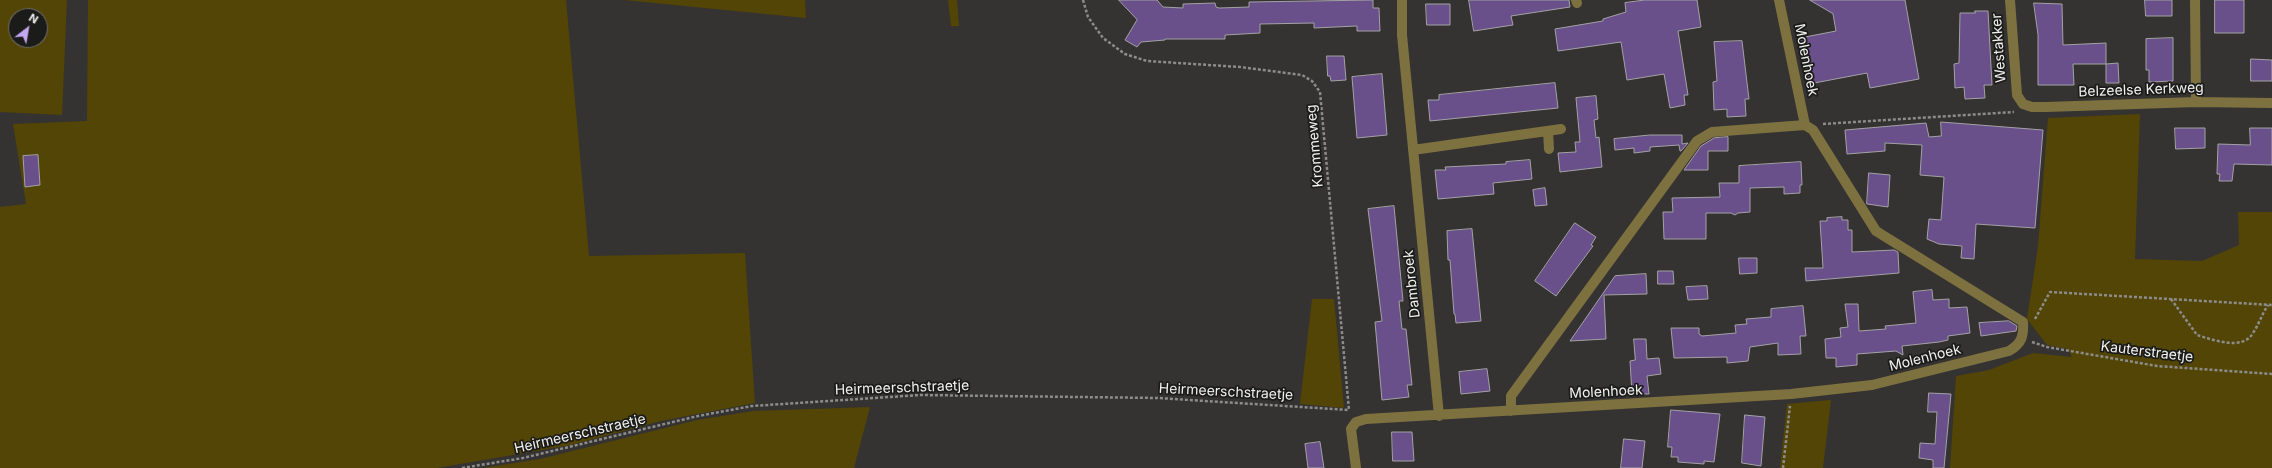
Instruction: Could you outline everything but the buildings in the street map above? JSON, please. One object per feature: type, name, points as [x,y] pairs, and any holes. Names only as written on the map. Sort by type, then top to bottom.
[{"type":"street","name":"Dambroek","points":[[1402,0],[1402,35],[1439,416]]},
{"type":"street","name":"Molenhoek","points":[[1780,0],[1805,124]]},
{"type":"street","name":"Westakker","points":[[2010,0],[2017,94],[2023,104]]},
{"type":"street","points":[[2195,0],[2196,102]]},
{"type":"street","name":"Belzeelse Kerkweg","points":[[2023,104],[2032,107],[2054,107],[2196,102],[2272,103]]},
{"type":"street","points":[[1511,411],[1511,396],[1697,141],[1712,132],[1805,124],[1813,130],[1876,230],[2012,314],[2023,322],[2023,335]]},
{"type":"street","points":[[1413,150],[1561,130]]},
{"type":"street","points":[[1548,131],[1549,149]]},
{"type":"street","name":"Molenhoek","points":[[1356,422],[1366,420],[1791,394],[1872,385],[1998,355],[2018,346],[2023,335]]},
{"type":"street","points":[[1356,422],[1350,429],[1356,468]]},
{"type":"path","name":"Krommeweg","points":[[1083,0],[1088,17],[1102,38],[1125,54],[1147,61],[1240,67],[1302,75],[1312,81],[1320,92],[1349,410],[1356,422]]},
{"type":"path","points":[[1805,124],[2014,112],[2023,104]]},
{"type":"path","points":[[2023,335],[2030,329],[2050,292],[2272,305]]},
{"type":"path","points":[[2171,299],[2198,335],[2226,342],[2241,342],[2253,334],[2268,305]]},
{"type":"path","name":"Kauterstraetje","points":[[2023,335],[2047,347],[2157,366],[2272,374]]},
{"type":"path","name":"Heirmeerschstraetje","points":[[462,468],[523,458],[698,416],[752,406],[920,394],[1158,398],[1349,410]]},
{"type":"path","points":[[1783,468],[1791,394]]},
{"type":"shaded area","points":[[0,0],[67,0],[62,115],[0,112]]},
{"type":"shaded area","points":[[88,0],[566,0],[589,256],[745,253],[755,403],[661,421],[571,445],[437,468],[0,468],[0,207],[26,204],[13,124],[87,121]]},
{"type":"shaded area","points":[[624,0],[805,0],[806,18]]},
{"type":"shaded area","points":[[948,0],[957,0],[959,26],[951,26]]},
{"type":"shaded area","points":[[2140,114],[2135,259],[2202,261],[2239,245],[2238,212],[2272,212],[2272,468],[1950,468],[1956,376],[1989,370],[2033,353],[2072,357],[2068,349],[2047,345],[2027,319],[2038,246],[2048,118]]},
{"type":"shaded area","points":[[1312,299],[1334,299],[1344,408],[1300,404]]},
{"type":"shaded area","points":[[1831,400],[1823,468],[1780,468],[1787,404]]},
{"type":"shaded area","points":[[870,407],[854,468],[483,468],[540,459],[697,420],[753,411]]}]
